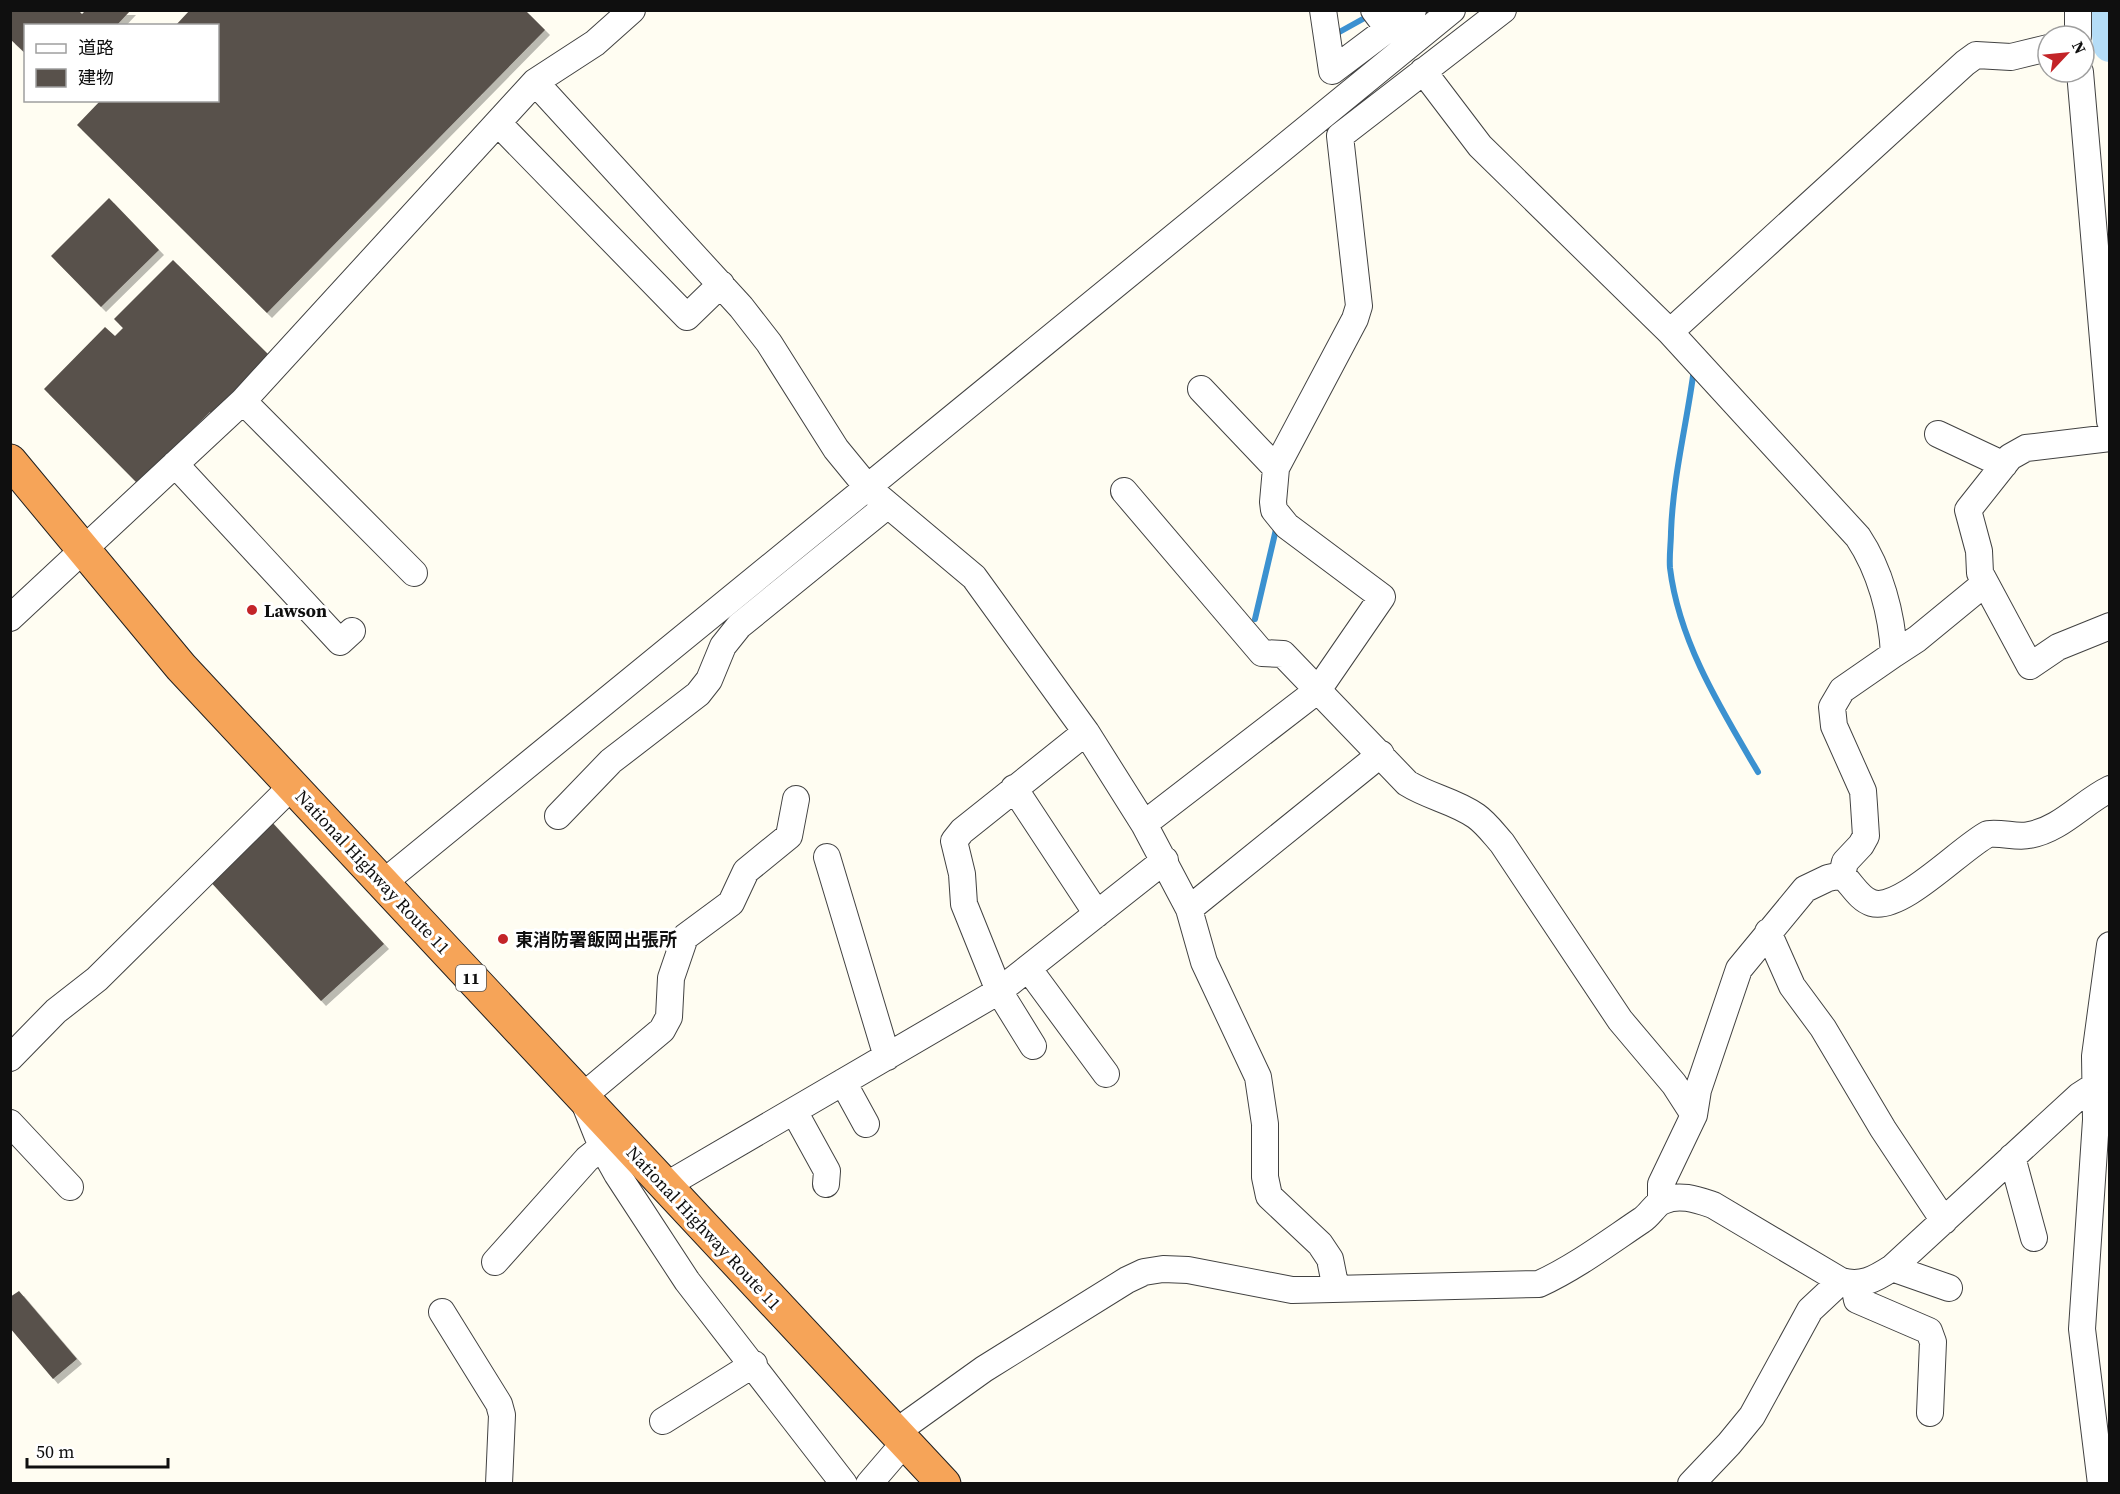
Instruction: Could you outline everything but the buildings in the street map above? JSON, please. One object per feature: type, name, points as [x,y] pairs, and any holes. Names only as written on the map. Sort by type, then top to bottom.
[{"type":"highway","name":"National Highway Route 11","points":[[10,461],[181,666],[944,1484]]},
{"type":"street","points":[[10,618],[82,548],[243,401],[535,82],[595,43],[632,10]]},
{"type":"street","points":[[1323,10],[1332,71],[1360,51],[1382,20],[1413,10]]},
{"type":"street","points":[[383,884],[1452,10]]},
{"type":"street","points":[[1144,824],[1318,690],[1382,597],[1287,526],[1274,510],[1276,468],[1355,319],[1359,306],[1340,136],[1503,10]]},
{"type":"street","points":[[1360,51],[1394,93]]},
{"type":"street","points":[[1670,332],[1965,63],[1976,56],[2011,57],[2036,51]]},
{"type":"street","points":[[1423,71],[1480,146],[1670,332],[1858,537],[1875,568],[1884,597],[1894,654]]},
{"type":"street","points":[[535,82],[721,285],[769,343],[836,449],[868,488],[974,577],[1086,732],[1165,860],[1189,909],[1204,962],[1258,1077],[1265,1124],[1265,1177],[1269,1196],[1320,1244],[1330,1259],[1336,1289]]},
{"type":"street","points":[[2081,84],[2109,421]]},
{"type":"street","points":[[498,123],[687,317],[721,285]]},
{"type":"street","points":[[1201,389],[1276,468]]},
{"type":"street","points":[[243,401],[414,573]]},
{"type":"street","points":[[1938,434],[2004,465]]},
{"type":"street","points":[[2109,438],[2026,448],[2010,457],[1968,510],[1979,551],[1980,573],[1984,584],[2030,666],[2058,647],[2109,626]]},
{"type":"street","points":[[175,464],[340,642],[352,632]]},
{"type":"street","points":[[1124,491],[1262,653],[1283,654],[1407,783],[1425,794],[1463,809],[1491,830],[1620,1020],[1674,1084],[1694,1115]]},
{"type":"street","points":[[558,816],[611,761],[698,694],[709,680],[723,646],[739,626],[888,506]]},
{"type":"street","points":[[1842,875],[1845,862],[1866,836],[1863,791],[1834,726],[1832,707],[1842,690],[1917,639],[1984,584]]},
{"type":"street","points":[[1033,1046],[999,991],[964,904],[962,874],[954,841],[1014,788],[1086,732]]},
{"type":"street","points":[[1189,909],[1381,754]]},
{"type":"street","points":[[10,1058],[56,1011],[97,979],[292,786]]},
{"type":"street","points":[[1014,788],[1097,914]]},
{"type":"street","points":[[1842,875],[1863,899],[1873,904],[1884,904],[1916,888],[1978,839],[1999,832],[2027,836],[2038,832],[2082,808],[2109,789]]},
{"type":"street","points":[[796,799],[789,836],[746,871],[731,903],[685,937],[671,978],[669,1017],[662,1030],[582,1096],[602,1147],[687,1281],[754,1364],[844,1484]]},
{"type":"street","points":[[827,857],[887,1057]]},
{"type":"street","points":[[665,1186],[999,991],[1165,860]]},
{"type":"street","points":[[869,1484],[901,1437],[984,1369],[1127,1280],[1144,1272],[1163,1269],[1188,1270],[1292,1290],[1539,1284],[1566,1271],[1646,1218],[1661,1201],[1661,1184],[1694,1115],[1698,1090],[1710,1050],[1739,969],[1805,889],[1828,878],[1842,875]]},
{"type":"street","points":[[1768,932],[1792,986],[1823,1028],[1877,1119],[1944,1221]]},
{"type":"street","points":[[2101,1484],[2082,1329],[2103,1080],[2095,1056],[2109,945]]},
{"type":"street","points":[[1028,968],[1106,1074]]},
{"type":"street","points":[[1691,1484],[1730,1444],[1752,1416],[1810,1310],[1847,1283],[1877,1278],[1893,1268],[2012,1157],[2103,1080]]},
{"type":"street","points":[[843,1082],[866,1124]]},
{"type":"street","points":[[794,1110],[827,1171],[826,1184]]},
{"type":"street","points":[[10,1123],[70,1187]]},
{"type":"street","points":[[495,1262],[587,1159],[602,1147]]},
{"type":"street","points":[[2012,1157],[2034,1238]]},
{"type":"street","points":[[1661,1201],[1695,1198],[1713,1205],[1847,1283],[1857,1300],[1929,1331],[1933,1342],[1930,1413]]},
{"type":"street","points":[[1893,1268],[1948,1288]]},
{"type":"street","points":[[442,1312],[499,1404],[502,1415],[499,1484]]},
{"type":"street","points":[[663,1422],[754,1364]]},
{"type":"waterway","points":[[2107,10],[2110,45]]},
{"type":"waterway","points":[[1334,35],[1370,15]]},
{"type":"waterway","points":[[1694,369],[1674,490],[1670,568],[1682,622],[1703,674],[1758,772]]},
{"type":"waterway","points":[[1255,619],[1277,525]]},
{"type":"place","name":"Lawson","points":[[252,610]]},
{"type":"place","name":"東消防署飯岡出張所","points":[[503,939]]}]
